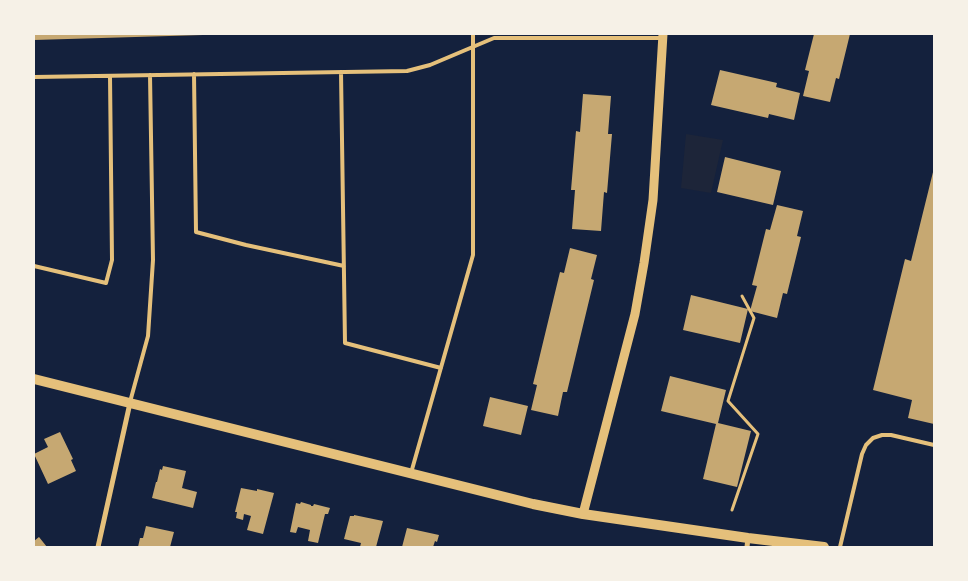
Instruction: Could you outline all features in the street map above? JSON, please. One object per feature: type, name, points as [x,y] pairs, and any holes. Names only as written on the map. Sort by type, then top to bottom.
[{"type":"main road","points":[[34,379],[533,504],[747,543],[824,547]]},
{"type":"street","points":[[583,514],[635,314],[644,263],[653,200],[663,36]]},
{"type":"street","points":[[98,547],[130,402]]},
{"type":"lane","points":[[411,473],[474,255],[472,34]]},
{"type":"lane","points":[[34,77],[407,71],[430,65],[494,38],[663,36]]},
{"type":"lane","points":[[341,72],[345,343],[441,368]]},
{"type":"lane","points":[[194,74],[196,232],[344,266]]},
{"type":"lane","points":[[130,402],[148,336],[152,269],[150,75]]},
{"type":"lane","points":[[34,266],[106,283],[112,260],[110,76]]},
{"type":"lane","points":[[840,547],[862,454],[866,445],[873,438],[891,434],[934,445]]},
{"type":"path","points":[[732,510],[758,434],[728,401],[754,318],[742,296]]},
{"type":"shaded area","points":[[686,134],[723,140],[711,193],[681,188]]},
{"type":"building","points":[[34,34],[203,34],[203,35],[34,40]]},
{"type":"building","points":[[814,34],[850,34],[839,79],[836,78],[830,102],[803,96],[809,71],[805,70]]},
{"type":"building","points":[[720,70],[777,83],[776,87],[800,93],[794,120],[769,114],[768,118],[711,105]]},
{"type":"building","points":[[583,94],[611,96],[608,134],[612,134],[607,193],[604,192],[601,231],[572,229],[575,190],[571,190],[576,131],[580,132]]},
{"type":"building","points":[[725,157],[781,171],[773,205],[717,192]]},
{"type":"building","points":[[934,168],[934,424],[908,418],[912,400],[873,390],[905,259],[911,261]]},
{"type":"building","points":[[777,205],[803,211],[797,236],[801,237],[787,294],[783,293],[777,318],[750,311],[757,286],[752,285],[766,229],[770,230]]},
{"type":"building","points":[[570,248],[597,255],[591,279],[594,280],[567,392],[563,392],[558,416],[531,410],[537,385],[533,384],[560,272],[564,273]]},
{"type":"building","points":[[691,295],[748,309],[740,343],[683,330]]},
{"type":"building","points":[[670,376],[726,390],[718,423],[751,431],[737,487],[703,479],[716,424],[661,411]]},
{"type":"building","points":[[490,397],[528,406],[521,435],[483,426]]},
{"type":"building","points":[[60,432],[73,459],[71,460],[76,471],[48,484],[34,454],[48,447],[44,439]]},
{"type":"building","points":[[163,466],[186,471],[182,488],[197,492],[193,508],[152,498],[160,469],[162,470]]},
{"type":"building","points":[[241,488],[274,493],[263,534],[247,530],[251,516],[244,514],[243,520],[236,518],[237,512],[235,512]]},
{"type":"building","points":[[301,502],[311,506],[314,504],[330,508],[328,514],[325,514],[318,543],[308,541],[310,530],[298,527],[296,533],[290,532],[296,503],[300,504]]},
{"type":"building","points":[[354,515],[383,521],[376,547],[360,547],[361,543],[344,539],[350,516]]},
{"type":"building","points":[[146,526],[174,532],[170,547],[138,547]]},
{"type":"building","points":[[407,528],[439,535],[437,542],[435,541],[433,547],[402,547]]},
{"type":"building","points":[[39,537],[47,547],[34,547],[34,541]]}]
